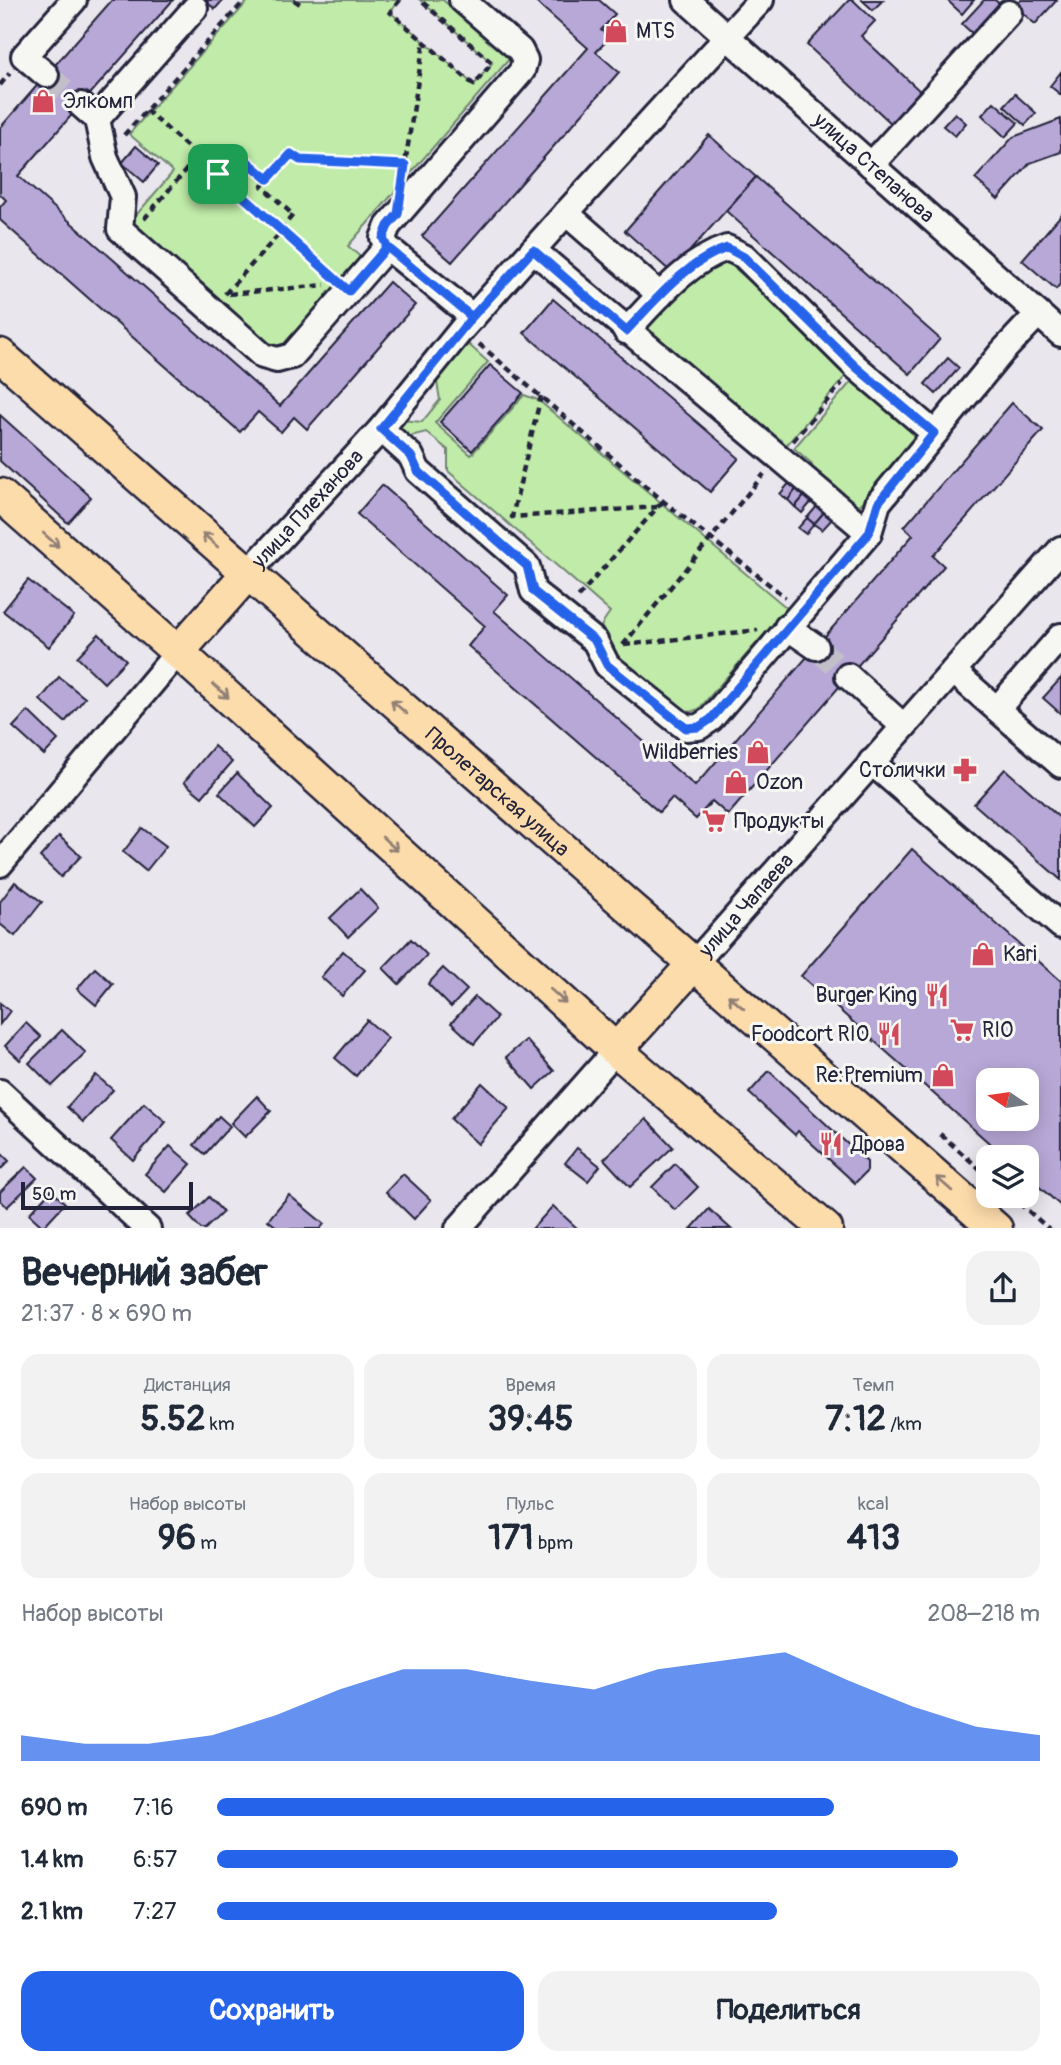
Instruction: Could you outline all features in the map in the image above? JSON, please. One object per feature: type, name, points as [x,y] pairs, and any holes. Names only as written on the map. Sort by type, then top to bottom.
[{"type":"main road","name":"Пролетарская улица","points":[[0,355],[996,1228]]},
{"type":"main road","points":[[0,495],[616,1050],[826,1228]]},
{"type":"main road","name":"улица Плеханова","points":[[177,652],[247,574]]},
{"type":"main road","name":"улица Чапаева","points":[[616,1050],[692,964]]},
{"type":"street","points":[[46,75],[24,56],[74,0]]},
{"type":"street","points":[[462,0],[520,50],[525,60],[522,71],[388,226],[383,238],[387,247],[467,323]]},
{"type":"street","name":"улица Степанова","points":[[686,0],[1061,334]]},
{"type":"street","name":"улица Плеханова","points":[[247,574],[381,429],[467,323],[761,0]]},
{"type":"street","points":[[195,8],[89,112],[123,197],[120,229],[263,356],[276,360],[292,356],[345,287],[387,247]]},
{"type":"street","points":[[871,165],[1009,13]]},
{"type":"street","points":[[566,213],[660,295]]},
{"type":"street","points":[[626,331],[660,295],[709,254],[727,248],[744,257],[856,367],[934,433]]},
{"type":"street","points":[[533,250],[869,533]]},
{"type":"street","points":[[381,429],[411,456],[418,471],[527,566],[533,591],[595,641],[607,665],[686,728],[699,727],[711,719],[869,533],[878,503],[934,433],[1038,314]]},
{"type":"street","name":"улица Чапаева","points":[[692,964],[1061,548]]},
{"type":"street","points":[[795,619],[816,647]]},
{"type":"street","points":[[997,709],[1061,636]]},
{"type":"street","name":"улица Плеханова","points":[[0,864],[177,652]]},
{"type":"street","points":[[953,671],[1060,763]]},
{"type":"street","points":[[848,676],[904,726]]},
{"type":"street","points":[[871,762],[1061,926]]},
{"type":"street","name":"улица Чапаева","points":[[458,1228],[616,1050]]},
{"type":"street","points":[[0,1093],[148,1228]]},
{"type":"path","points":[[105,156],[245,0]]},
{"type":"path","points":[[295,0],[300,4]]},
{"type":"path","points":[[400,0],[390,12],[474,85],[492,63],[420,0]]},
{"type":"path","points":[[431,10],[440,0]]},
{"type":"path","points":[[398,214],[424,41]]},
{"type":"path","points":[[146,110],[345,287]]},
{"type":"path","points":[[218,174],[236,152],[268,179]]},
{"type":"path","points":[[345,287],[224,295],[293,215],[262,186],[289,152],[300,160],[405,165]]},
{"type":"path","points":[[129,237],[198,156]]},
{"type":"path","points":[[467,323],[541,396],[663,500],[710,536],[795,619]]},
{"type":"path","points":[[607,665],[710,536],[856,367]]},
{"type":"path","points":[[541,396],[512,517],[657,507]]},
{"type":"path","points":[[563,614],[663,500]]},
{"type":"path","points":[[623,645],[795,619]]},
{"type":"path","points":[[940,1134],[976,1166]]},
{"type":"path","points":[[1025,1208],[1049,1228]]},
{"type":"green space","points":[[249,0],[400,0],[390,12],[474,85],[492,63],[420,0],[443,0],[510,58],[348,246],[366,262],[287,351],[274,351],[132,228],[131,221],[173,172],[129,134]]},
{"type":"green space","points":[[721,256],[851,370],[784,448],[652,335],[648,327],[650,319]]},
{"type":"green space","points":[[467,343],[488,362],[435,423],[471,455],[524,395],[538,400],[787,608],[699,709],[690,712],[682,710],[606,646],[601,636],[601,628],[610,612],[448,471],[448,450],[426,432],[407,437],[395,427],[401,420],[422,422],[440,400],[436,376]]},
{"type":"green space","points":[[857,375],[916,426],[919,440],[859,506],[850,504],[811,471],[812,464],[794,448]]},
{"type":"building","points":[[112,0],[173,0],[18,176],[280,406],[389,282],[415,305],[307,429],[294,417],[281,432],[258,412],[240,432],[0,220],[0,207],[6,200],[0,194],[0,128]]},
{"type":"building","points":[[204,0],[223,0],[215,9]]},
{"type":"building","points":[[534,0],[599,0],[615,14],[601,30],[610,37],[596,52],[619,72],[452,262],[422,236],[588,48]]},
{"type":"building","points":[[849,0],[853,0],[875,21],[861,36],[922,93],[893,125],[807,45]]},
{"type":"building","points":[[862,0],[883,0],[873,10]]},
{"type":"building","points":[[947,0],[974,0],[962,14]]},
{"type":"building","points":[[984,0],[995,0],[1002,6],[975,36],[962,24]]},
{"type":"building","points":[[1021,0],[1057,0],[1035,24],[1015,6]]},
{"type":"building","points":[[1061,72],[1061,95],[1050,86]]},
{"type":"building","points":[[1015,94],[1036,113],[1025,125],[1004,106]]},
{"type":"building","points":[[994,102],[1018,123],[1005,137],[982,115]]},
{"type":"building","points":[[955,113],[966,123],[955,136],[943,126]]},
{"type":"building","points":[[1061,119],[1061,152],[1030,163],[998,199],[975,179],[1013,137]]},
{"type":"building","points":[[709,135],[756,177],[671,272],[625,231]]},
{"type":"building","points":[[136,146],[158,165],[144,182],[122,163]]},
{"type":"building","points":[[756,177],[940,339],[910,374],[726,211]]},
{"type":"building","points":[[1061,215],[1061,283],[1056,289],[1022,260]]},
{"type":"building","points":[[553,299],[739,458],[710,492],[524,333]]},
{"type":"building","points":[[948,358],[959,368],[936,394],[925,384]]},
{"type":"building","points":[[490,365],[523,393],[472,451],[440,422]]},
{"type":"building","points":[[1012,403],[1043,430],[933,556],[944,566],[728,815],[712,801],[696,819],[672,798],[659,812],[468,646],[485,626],[357,514],[382,485],[508,595],[494,611],[695,786],[913,535],[904,527]]},
{"type":"building","points":[[0,415],[91,497],[68,523],[0,461]]},
{"type":"building","points":[[791,481],[798,487],[788,500],[780,494]]},
{"type":"building","points":[[798,487],[806,494],[795,507],[788,500]]},
{"type":"building","points":[[806,494],[813,500],[802,513],[795,507]]},
{"type":"building","points":[[818,505],[825,511],[814,524],[807,518]]},
{"type":"building","points":[[825,511],[833,518],[822,530],[814,524]]},
{"type":"building","points":[[807,518],[814,524],[806,534],[798,528]]},
{"type":"building","points":[[28,580],[74,616],[49,647],[3,611]]},
{"type":"building","points":[[99,634],[126,660],[104,683],[77,657]]},
{"type":"building","points":[[59,677],[85,698],[65,722],[40,700]]},
{"type":"building","points":[[1061,678],[1061,714],[1043,698]]},
{"type":"building","points":[[28,711],[58,740],[44,755],[13,727]]},
{"type":"building","points":[[214,746],[232,762],[202,797],[184,782]]},
{"type":"building","points":[[1005,769],[1061,819],[1061,880],[974,804]]},
{"type":"building","points":[[237,773],[273,808],[255,827],[219,793]]},
{"type":"building","points":[[142,828],[166,846],[146,871],[123,852]]},
{"type":"building","points":[[59,836],[81,856],[61,877],[40,857]]},
{"type":"building","name":"RIO","points":[[912,849],[1061,981],[1061,1206],[1039,1187],[1039,1145],[991,1145],[801,976]]},
{"type":"building","points":[[15,882],[42,902],[15,936],[0,924],[0,902]]},
{"type":"building","points":[[360,889],[378,908],[348,937],[330,918]]},
{"type":"building","points":[[411,939],[427,955],[399,984],[383,968]]},
{"type":"building","points":[[343,951],[365,970],[342,996],[321,977]]},
{"type":"building","points":[[95,968],[113,984],[96,1005],[77,989]]},
{"type":"building","points":[[443,968],[467,990],[451,1007],[428,984]]},
{"type":"building","points":[[475,997],[497,1017],[474,1044],[451,1023]]},
{"type":"building","points":[[0,1003],[10,1011],[0,1024]]},
{"type":"building","points":[[367,1020],[388,1038],[356,1076],[335,1058]]},
{"type":"building","points":[[26,1023],[41,1037],[20,1060],[5,1046]]},
{"type":"building","points":[[62,1030],[86,1053],[52,1086],[29,1063]]},
{"type":"building","points":[[526,1040],[554,1071],[534,1089],[506,1057]]},
{"type":"building","points":[[769,1071],[867,1162],[867,1171],[855,1183],[798,1131],[795,1135],[749,1093]]},
{"type":"building","points":[[96,1075],[113,1090],[83,1122],[67,1107]]},
{"type":"building","points":[[482,1083],[509,1108],[478,1144],[451,1119]]},
{"type":"building","points":[[257,1096],[271,1111],[245,1137],[231,1123]]},
{"type":"building","points":[[144,1103],[166,1122],[133,1160],[111,1140]]},
{"type":"building","points":[[219,1116],[230,1126],[205,1154],[194,1145]]},
{"type":"building","points":[[646,1119],[673,1147],[630,1187],[604,1159]]},
{"type":"building","points":[[170,1146],[191,1164],[166,1192],[145,1174]]},
{"type":"building","points":[[577,1148],[600,1166],[588,1181],[565,1163]]},
{"type":"building","points":[[0,1152],[9,1161],[0,1170]]},
{"type":"building","points":[[675,1164],[698,1187],[675,1210],[652,1187]]},
{"type":"building","points":[[26,1167],[37,1178],[7,1207],[0,1200],[0,1192]]},
{"type":"building","points":[[403,1174],[431,1200],[414,1219],[386,1192]]},
{"type":"building","points":[[51,1190],[65,1203],[43,1227],[29,1214]]},
{"type":"building","points":[[289,1195],[324,1224],[321,1228],[278,1228],[268,1220]]},
{"type":"building","points":[[209,1197],[223,1212],[206,1228],[200,1228],[189,1216]]},
{"type":"building","points":[[553,1206],[577,1228],[533,1228]]},
{"type":"building","points":[[709,1209],[730,1228],[692,1228]]},
{"type":"tunnel","points":[[46,75],[81,105]]},
{"type":"tunnel","points":[[816,647],[848,676]]},
{"type":"place","name":"MTS","points":[[616,31]]},
{"type":"place","name":"Элкомп","points":[[43,101]]},
{"type":"place","name":"Wildberries","points":[[758,752]]},
{"type":"place","name":"Столички","points":[[965,770]]},
{"type":"place","name":"Ozon","points":[[736,782]]},
{"type":"place","name":"Продукты","points":[[714,821]]},
{"type":"place","name":"Kari","points":[[983,954]]},
{"type":"place","name":"Burger King","points":[[937,995]]},
{"type":"place","name":"RIO","points":[[962,1030]]},
{"type":"place","name":"Foodcort RIO","points":[[889,1034]]},
{"type":"place","name":"Re:Premium","points":[[943,1075]]},
{"type":"place","name":"Дрова","points":[[831,1144]]},
{"type":"route","points":[[218,174],[236,152],[268,179],[291,154],[300,160],[405,165],[398,214],[388,226],[383,238],[387,247],[430,282],[472,317],[533,250],[626,331],[660,295],[709,254],[727,248],[744,257],[856,367],[934,433],[878,503],[869,533],[711,719],[699,727],[686,728],[607,665],[595,641],[533,591],[527,566],[418,471],[411,456],[381,429],[472,317],[387,247],[349,291],[218,174]]}]
